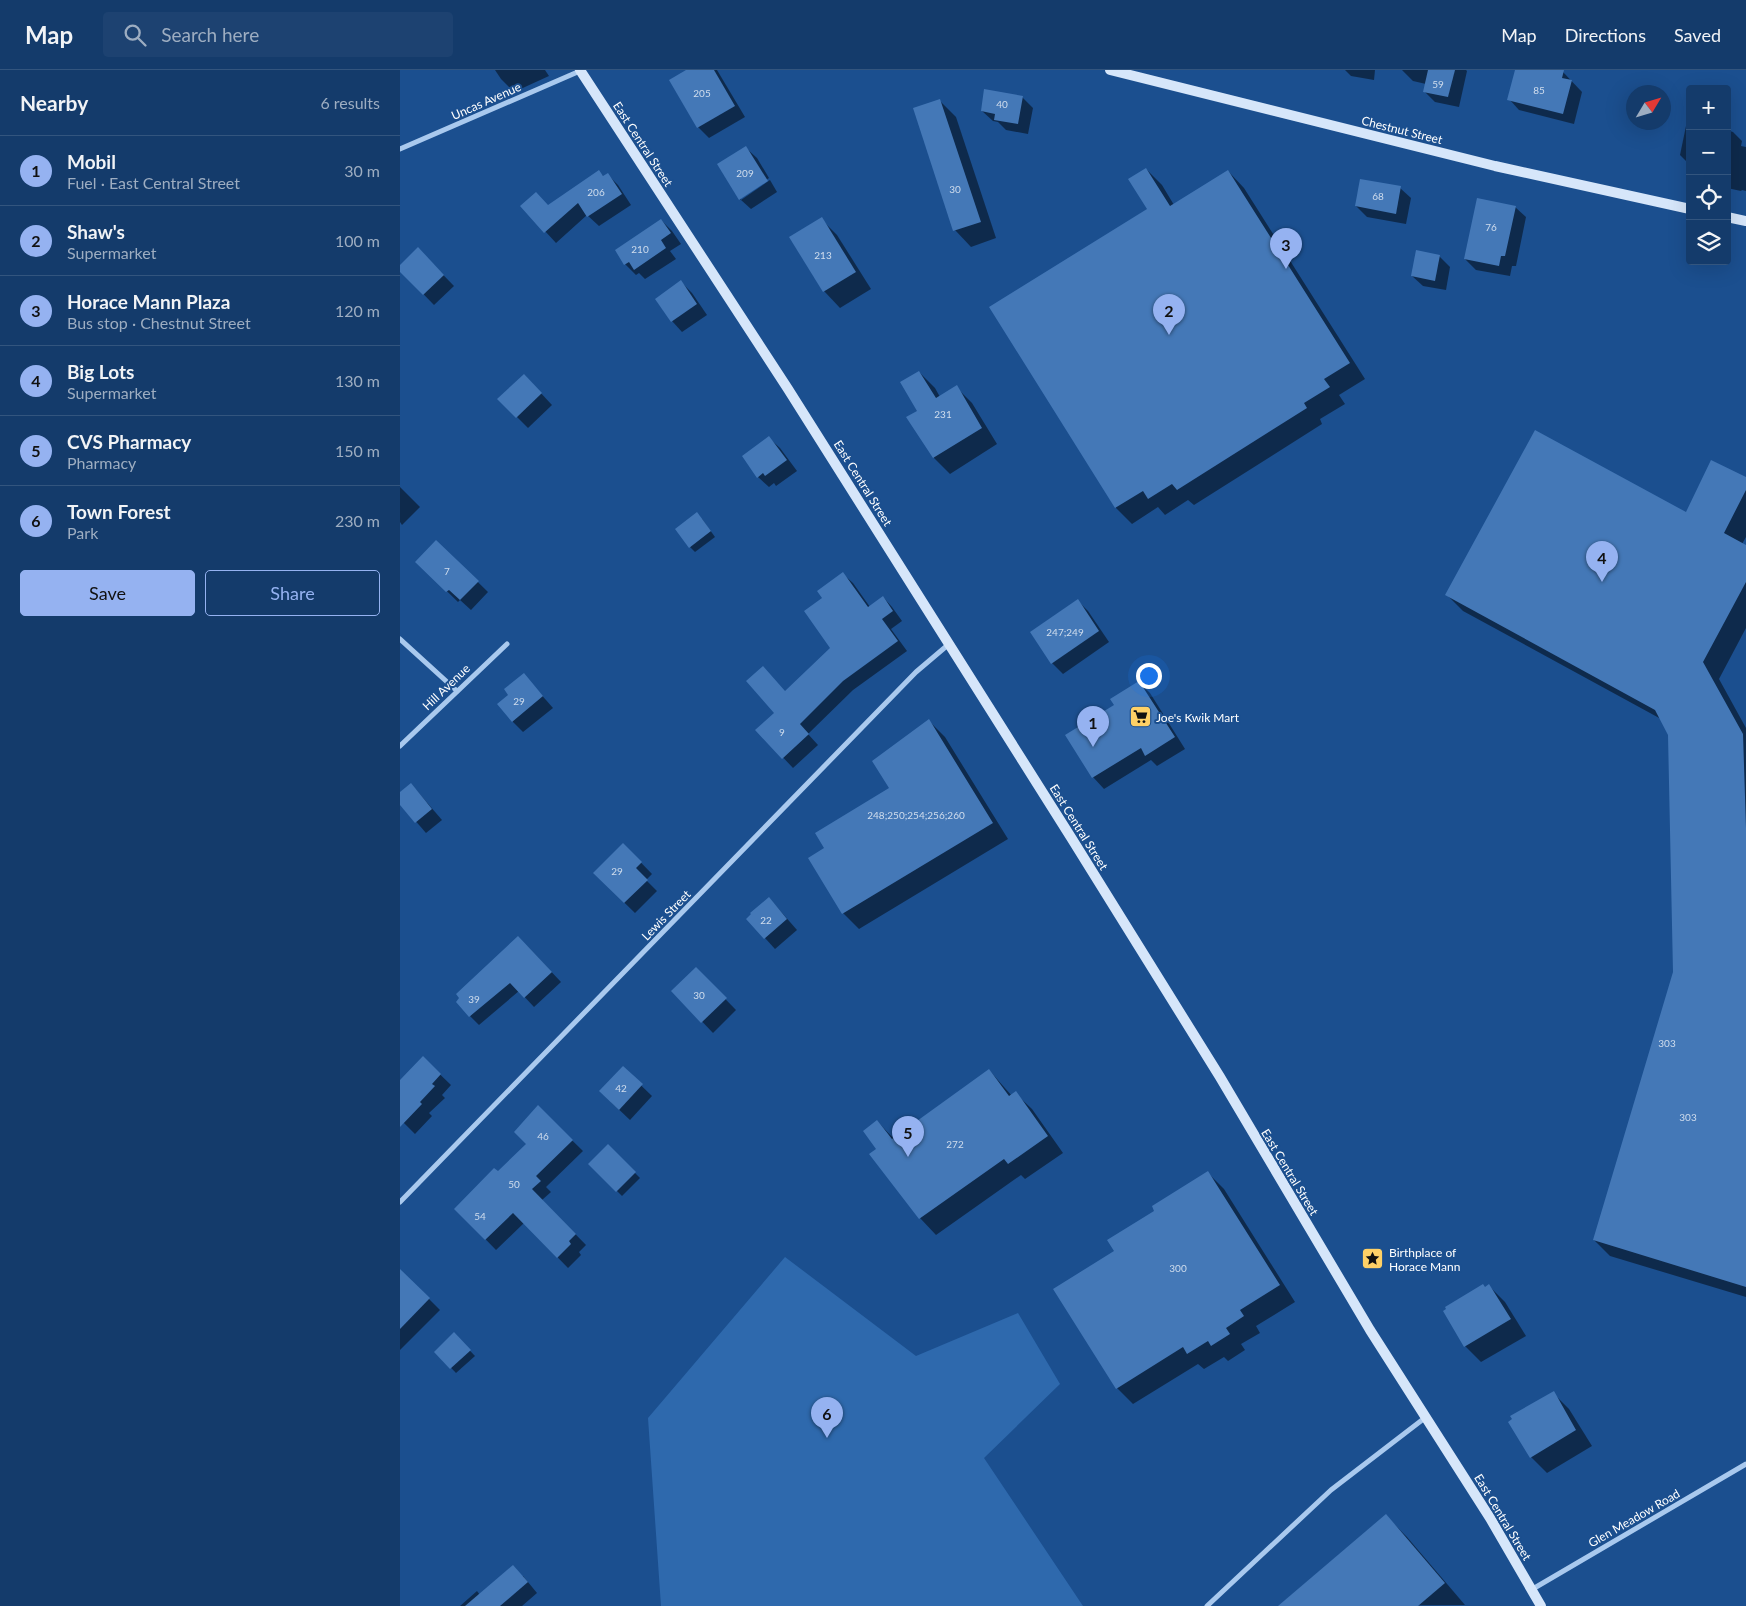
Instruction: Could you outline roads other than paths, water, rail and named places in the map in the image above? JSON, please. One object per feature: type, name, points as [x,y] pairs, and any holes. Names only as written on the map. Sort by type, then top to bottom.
[{"type":"main road","name":"East Central Street","points":[[580,70],[788,389],[1220,1077],[1365,1322],[1490,1518],[1541,1606]]},
{"type":"main road","name":"Chestnut Street","points":[[1110,70],[1495,166],[1686,208]]},
{"type":"main road","points":[[1731,218],[1746,221]]},
{"type":"street","name":"Uncas Avenue","points":[[400,149],[580,70]]},
{"type":"street","points":[[400,639],[456,690]]},
{"type":"street","name":"Hill Avenue","points":[[400,746],[456,690],[507,644]]},
{"type":"street","name":"Lewis Street","points":[[400,1202],[916,672],[949,644]]},
{"type":"street","points":[[1207,1606],[1331,1490],[1426,1417]]},
{"type":"street","name":"Glen Meadow Road","points":[[1531,1590],[1746,1464]]},
{"type":"place","name":"Horace Mann Plaza","points":[[1286,269]]},
{"type":"place","name":"Shaw's","points":[[1169,335]]},
{"type":"place","name":"Big Lots","points":[[1602,582]]},
{"type":"place","name":"Joe's Kwik Mart","points":[[1140,717]]},
{"type":"place","name":"Mobil","points":[[1093,747]]},
{"type":"place","name":"CVS Pharmacy","points":[[908,1157]]},
{"type":"place","name":"Birthplace of Horace Mann","points":[[1373,1259]]},
{"type":"place","name":"Town Forest","points":[[827,1438]]}]
